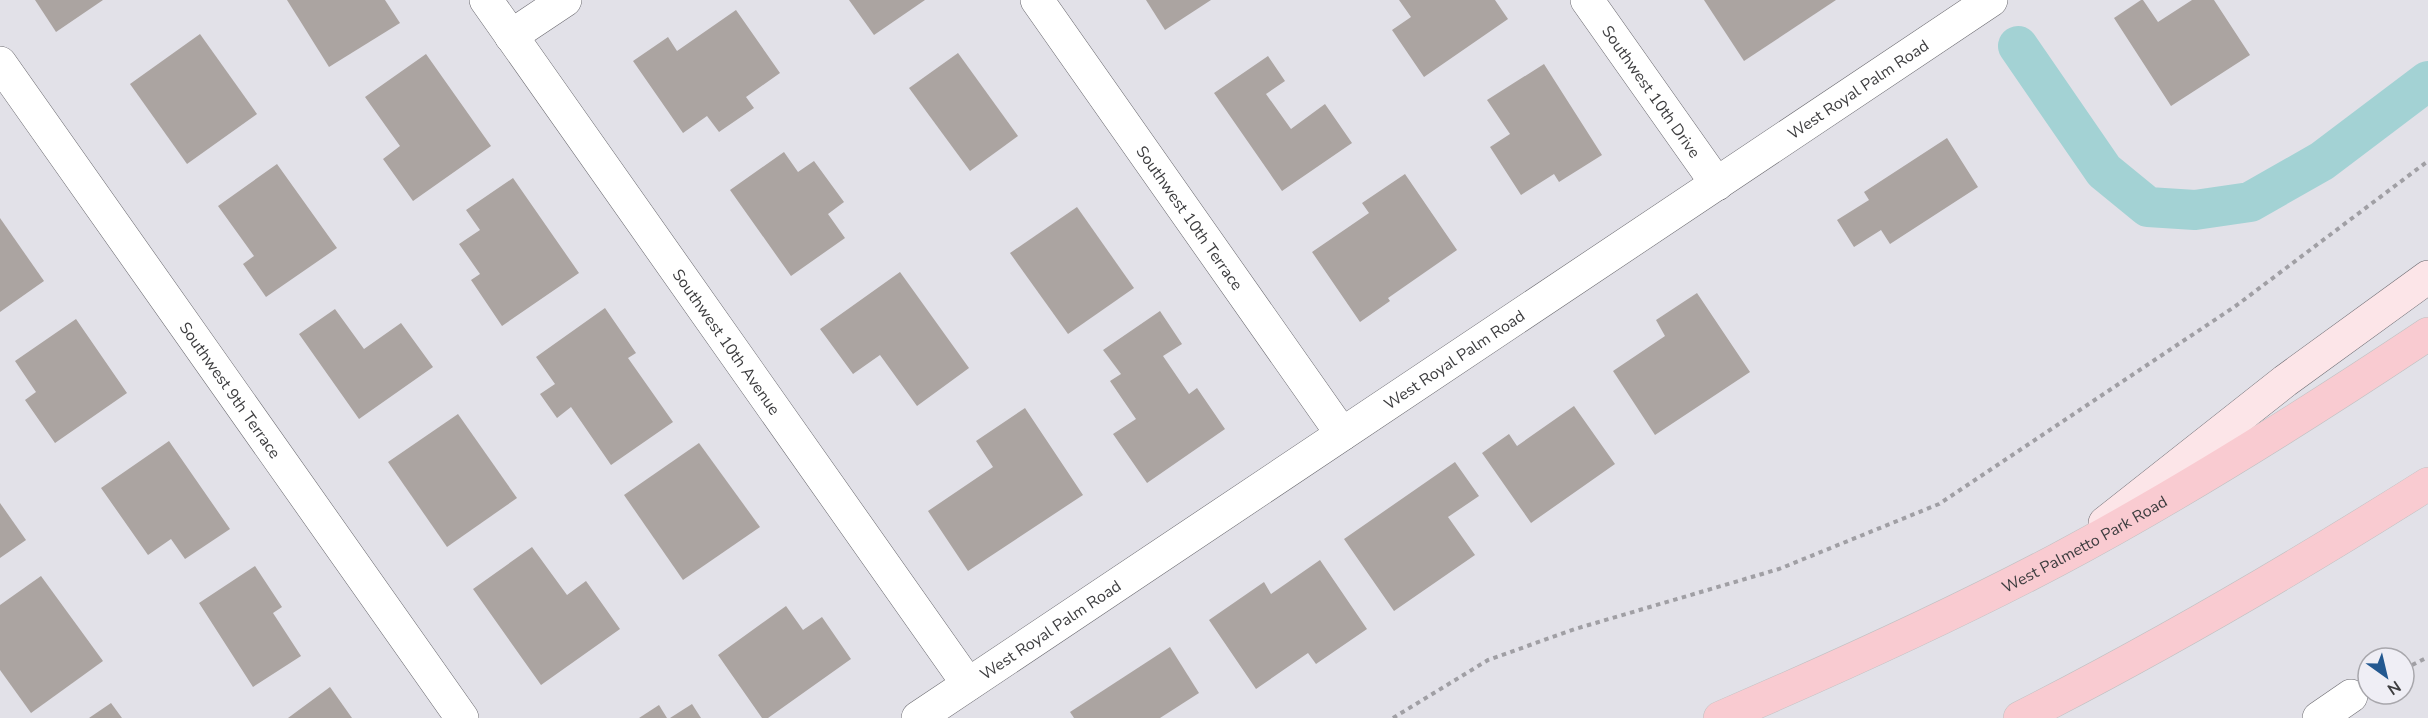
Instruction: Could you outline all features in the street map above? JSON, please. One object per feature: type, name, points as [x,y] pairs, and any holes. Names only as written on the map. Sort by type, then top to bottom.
[{"type":"main road","name":"West Palmetto Park Road","points":[[1720,718],[1942,619],[2058,560],[2180,491],[2298,420],[2428,334]]},
{"type":"main road","points":[[2020,718],[2108,674],[2235,602],[2428,484]]},
{"type":"street","name":"Southwest 10th Avenue","points":[[486,0],[968,684]]},
{"type":"street","points":[[511,36],[565,0]]},
{"type":"street","name":"Southwest 10th Terrace","points":[[1037,0],[1342,434]]},
{"type":"street","name":"Southwest 10th Drive","points":[[1587,0],[1717,183]]},
{"type":"street","name":"West Royal Palm Road","points":[[918,718],[1991,0]]},
{"type":"street","name":"Southwest 9th Terrace","points":[[0,63],[462,718]]},
{"type":"street","points":[[2058,560],[2285,381],[2428,277]]},
{"type":"street","points":[[2319,718],[2351,696]]},
{"type":"path","points":[[1393,718],[1488,660],[1575,629],[1779,569],[1939,504],[2236,305],[2428,161]]},
{"type":"building","points":[[35,0],[103,0],[56,32]]},
{"type":"building","points":[[287,0],[385,0],[400,23],[329,67]]},
{"type":"building","points":[[849,0],[925,0],[874,35]]},
{"type":"building","points":[[1146,0],[1211,0],[1165,30]]},
{"type":"building","points":[[1399,0],[1495,0],[1508,19],[1424,77],[1392,30],[1411,17]]},
{"type":"building","points":[[1704,0],[1836,0],[1744,61]]},
{"type":"building","points":[[2141,0],[2158,22],[2192,0],[2214,0],[2250,55],[2171,106],[2114,18]]},
{"type":"building","points":[[736,10],[780,73],[746,97],[754,108],[719,132],[707,116],[683,133],[633,61],[668,37],[677,51]]},
{"type":"building","points":[[200,34],[257,114],[187,164],[130,84]]},
{"type":"building","points":[[958,53],[1018,136],[970,171],[909,88]]},
{"type":"building","points":[[426,54],[491,146],[413,201],[383,159],[400,146],[365,97]]},
{"type":"building","points":[[1268,56],[1285,81],[1266,94],[1291,129],[1325,104],[1352,143],[1282,191],[1214,93]]},
{"type":"building","points":[[1544,64],[1602,155],[1559,182],[1554,174],[1521,195],[1490,147],[1510,134],[1487,100]]},
{"type":"building","points":[[1947,138],[1978,187],[1890,244],[1881,230],[1854,247],[1837,220],[1869,200],[1864,192]]},
{"type":"building","points":[[784,152],[798,172],[814,161],[844,202],[828,214],[845,238],[791,276],[730,190]]},
{"type":"building","points":[[277,164],[337,248],[266,297],[243,264],[254,256],[218,206]]},
{"type":"building","points":[[1405,174],[1457,250],[1388,298],[1390,301],[1360,322],[1312,252],[1369,213],[1362,203]]},
{"type":"building","points":[[513,178],[579,273],[502,326],[471,280],[480,274],[459,244],[480,230],[466,210]]},
{"type":"building","points":[[1077,207],[1134,288],[1068,334],[1010,253]]},
{"type":"building","points":[[0,218],[44,281],[0,312]]},
{"type":"building","points":[[900,272],[969,368],[917,406],[880,355],[853,374],[820,329]]},
{"type":"building","points":[[1697,293],[1750,372],[1655,435],[1613,371],[1665,336],[1656,320]]},
{"type":"building","points":[[605,308],[636,353],[628,358],[673,422],[611,465],[571,407],[557,418],[540,394],[555,384],[536,357]]},
{"type":"building","points":[[335,309],[364,349],[401,323],[433,367],[359,419],[299,334]]},
{"type":"building","points":[[1160,311],[1182,344],[1163,356],[1189,394],[1197,388],[1225,429],[1147,483],[1113,434],[1136,419],[1110,381],[1121,374],[1103,350]]},
{"type":"building","points":[[76,319],[127,393],[55,443],[25,400],[36,392],[15,361]]},
{"type":"building","points":[[1574,406],[1615,464],[1531,523],[1482,453],[1509,434],[1517,446]]},
{"type":"building","points":[[1025,408],[1083,495],[968,571],[928,511],[993,467],[976,441]]},
{"type":"building","points":[[458,414],[517,498],[447,547],[388,462]]},
{"type":"building","points":[[169,441],[230,529],[185,559],[171,539],[148,555],[101,488]]},
{"type":"building","points":[[699,443],[760,527],[683,580],[624,495]]},
{"type":"building","points":[[1455,462],[1479,496],[1448,517],[1475,555],[1394,611],[1344,539]]},
{"type":"building","points":[[0,503],[26,540],[0,558]]},
{"type":"building","points":[[532,547],[567,595],[586,581],[620,629],[541,685],[473,589]]},
{"type":"building","points":[[1320,560],[1367,629],[1316,664],[1308,653],[1256,689],[1209,620],[1264,582],[1271,594]]},
{"type":"building","points":[[255,566],[282,607],[273,613],[301,656],[253,687],[199,603]]},
{"type":"building","points":[[41,576],[103,661],[31,713],[0,670],[0,605]]},
{"type":"building","points":[[786,606],[803,630],[822,617],[851,659],[768,718],[762,718],[718,655]]},
{"type":"building","points":[[1170,647],[1199,693],[1160,718],[1074,718],[1070,712]]},
{"type":"building","points":[[330,687],[352,718],[288,718]]},
{"type":"building","points":[[111,703],[122,718],[89,718]]},
{"type":"building","points":[[692,704],[701,718],[670,718]]},
{"type":"building","points":[[659,705],[667,718],[639,718]]},
{"type":"waterway","points":[[2018,46],[2104,171],[2148,207],[2195,210],[2250,202],[2322,161],[2428,81]]}]
